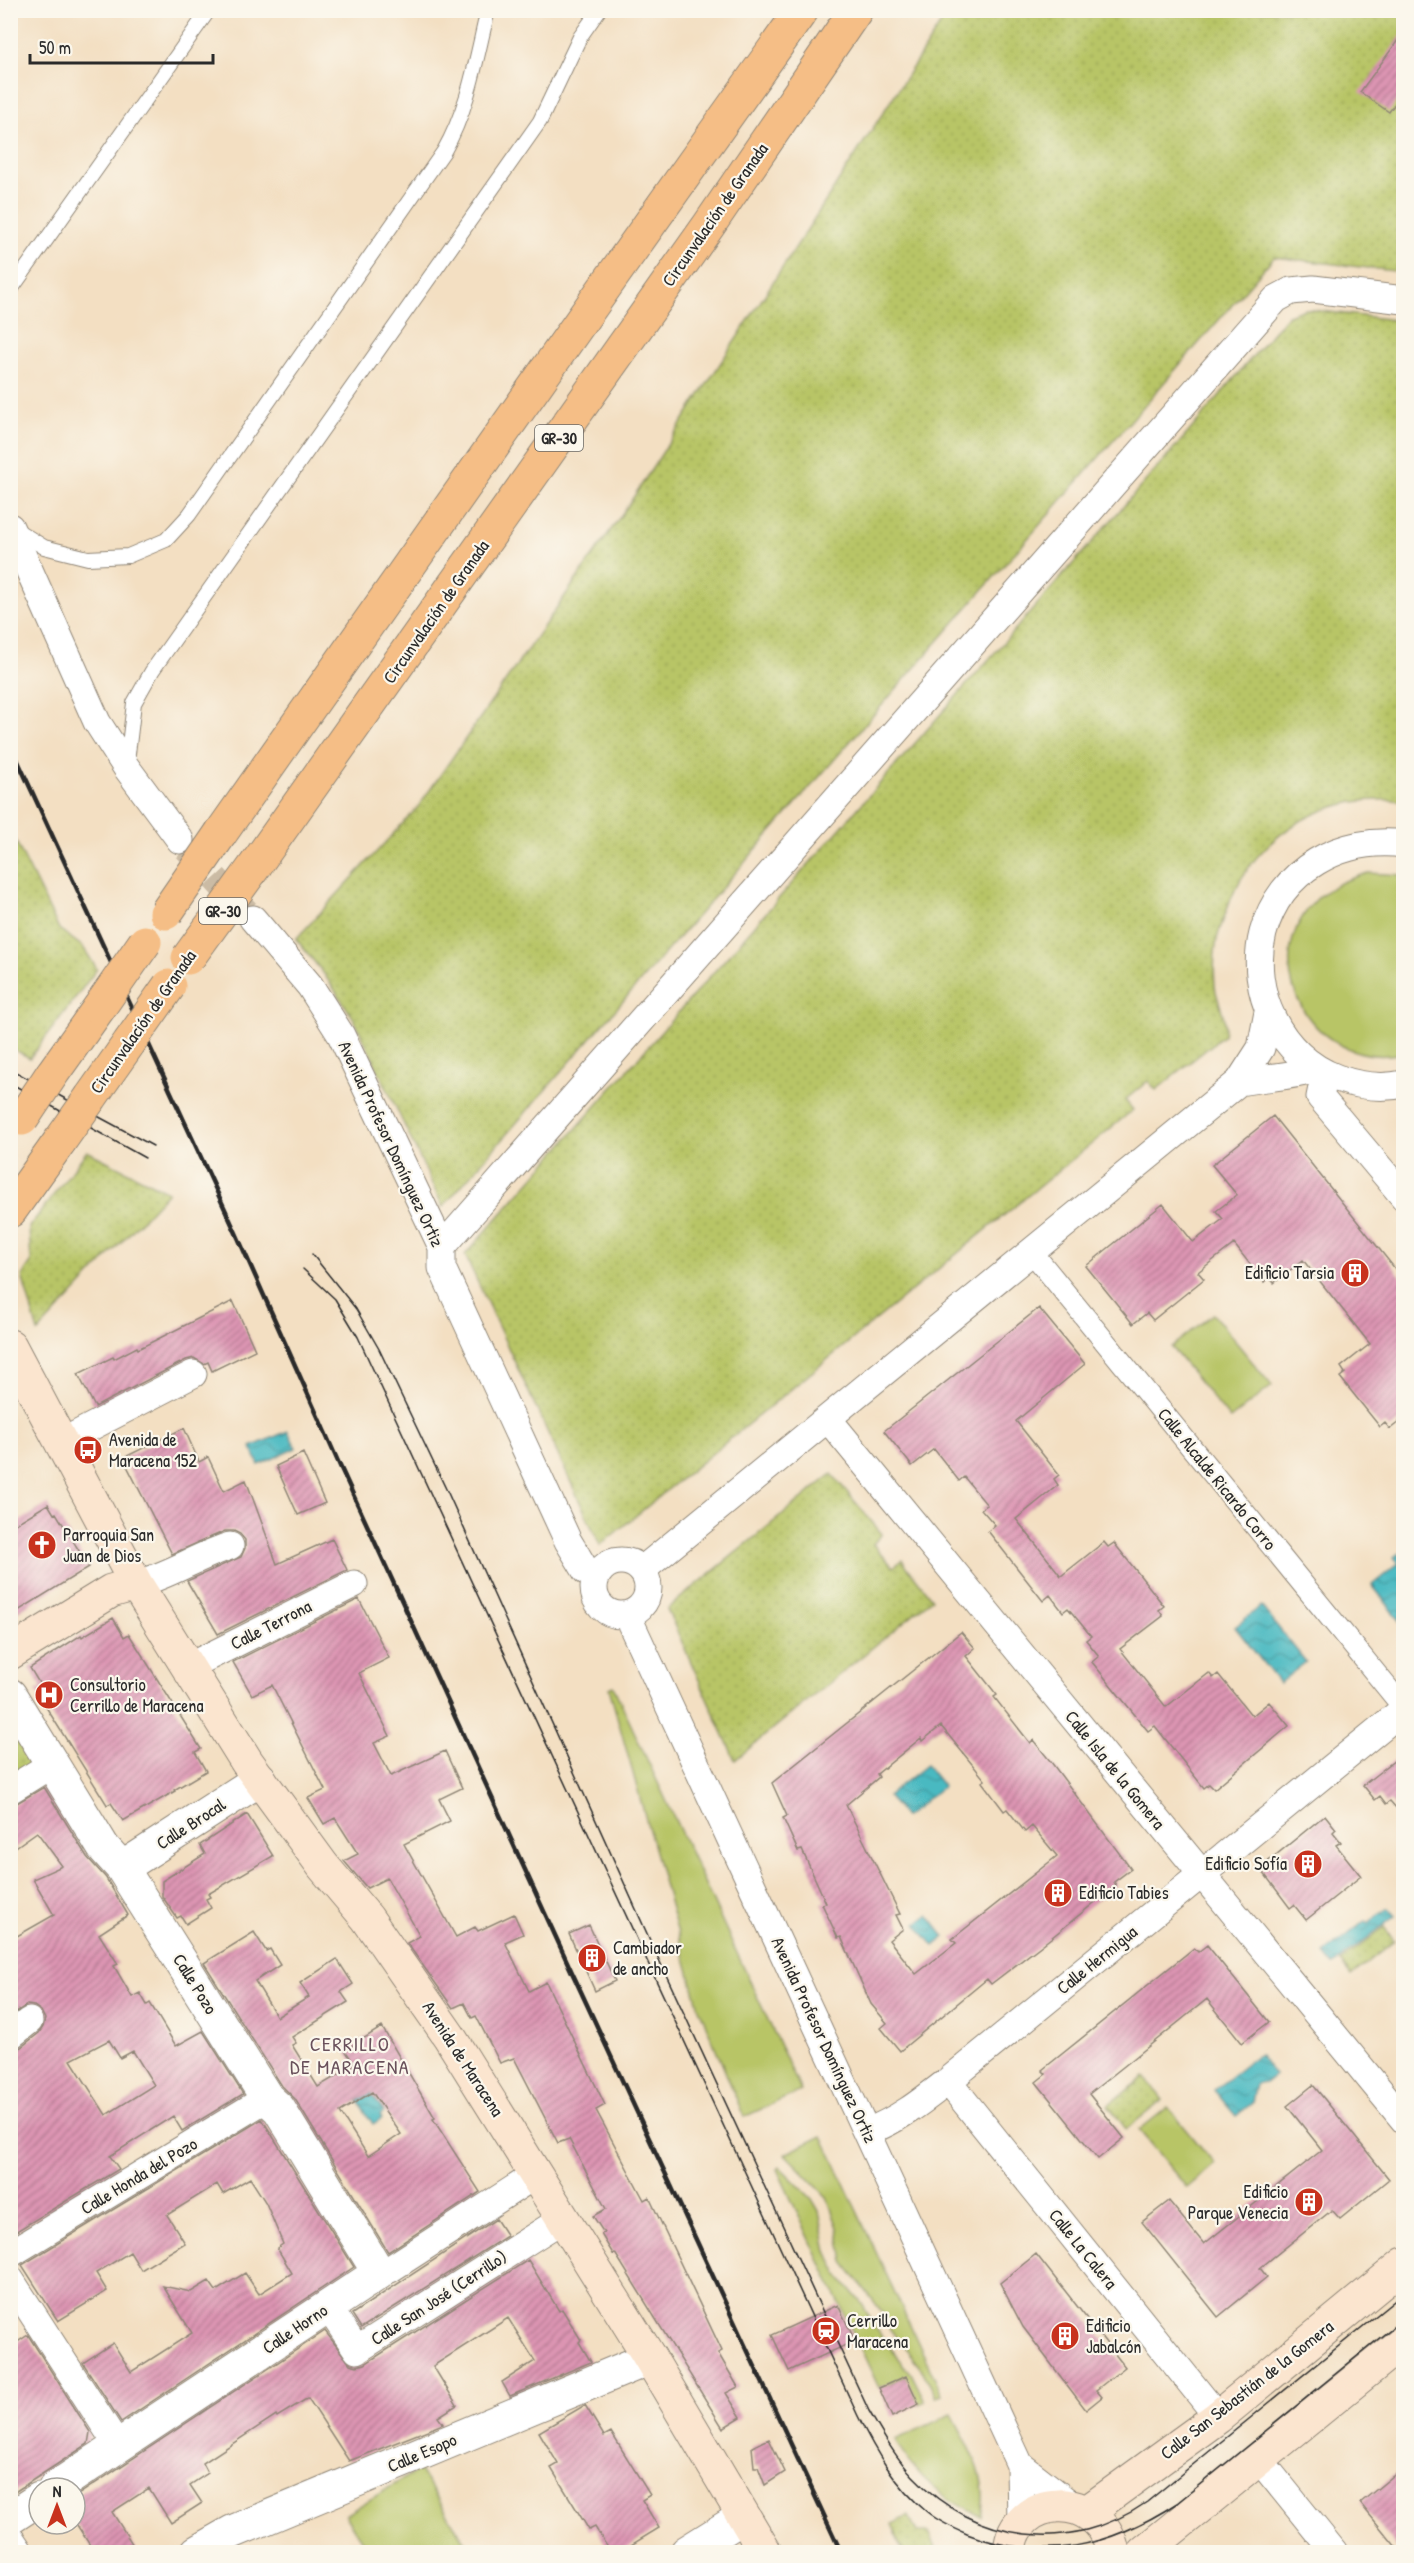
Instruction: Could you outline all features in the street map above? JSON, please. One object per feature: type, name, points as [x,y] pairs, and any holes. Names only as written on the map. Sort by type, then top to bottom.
[{"type":"highway","name":"GR-30","points":[[16,1126],[495,442],[802,10]]},
{"type":"highway","name":"Circunvalación de Granada","points":[[14,1205],[709,225],[856,10]]},
{"type":"main road","name":"Avenida de Maracena","points":[[10,1346],[136,1584],[247,1762],[323,1866],[367,1918],[449,2036],[650,2358],[765,2553]]},
{"type":"main road","points":[[10,1653],[111,1591],[136,1584]]},
{"type":"main road","name":"Calle San Sebastián de la Gomera","points":[[1080,2509],[1218,2417],[1404,2264]]},
{"type":"main road","points":[[1144,2553],[1404,2341]]},
{"type":"main road","points":[[1016,2538],[1032,2514],[1059,2505],[1080,2509],[1103,2525],[1110,2539],[1113,2553]]},
{"type":"street","points":[[442,1246],[1276,299],[1291,291],[1313,289],[1404,300]]},
{"type":"street","points":[[10,526],[89,706],[126,767],[180,840]]},
{"type":"street","points":[[1404,844],[1380,841],[1341,848],[1308,866],[1280,896],[1263,933],[1259,973],[1268,1012],[1281,1035],[1296,1052],[1321,1071],[1357,1085],[1390,1087],[1404,1084]]},
{"type":"street","name":"Avenida Profesor Domínguez Ortiz","points":[[253,919],[310,986],[341,1035],[442,1246],[442,1268],[545,1492],[586,1571],[596,1578]]},
{"type":"street","points":[[642,1570],[1239,1082],[1261,1048],[1268,1012]]},
{"type":"street","points":[[1239,1082],[1321,1071]]},
{"type":"street","points":[[1321,1071],[1320,1097],[1404,1197]]},
{"type":"street","name":"Calle Alcalde Ricardo Corro","points":[[1031,1251],[1404,1708]]},
{"type":"street","points":[[62,1443],[193,1374]]},
{"type":"street","name":"Calle Isla de la Gomera","points":[[828,1419],[1404,2120]]},
{"type":"street","points":[[136,1584],[158,1578],[215,1550],[230,1546]]},
{"type":"street","points":[[626,1561],[642,1570],[646,1577],[648,1593],[641,1607],[627,1615],[610,1613],[598,1603],[594,1586],[596,1578],[608,1564],[626,1561]]},
{"type":"street","name":"Calle Terrona","points":[[188,1667],[354,1584]]},
{"type":"street","name":"Avenida Profesor Domínguez Ortiz","points":[[627,1615],[1020,2465],[1016,2538]]},
{"type":"street","name":"Calle Pozo","points":[[10,1695],[103,1847],[122,1869],[267,2098],[279,2109],[379,2273]]},
{"type":"street","name":"Calle Hermigua","points":[[867,2132],[888,2124],[910,2111],[948,2082],[1404,1708]]},
{"type":"street","points":[[10,1790],[52,1764]]},
{"type":"street","name":"Calle Brocal","points":[[122,1869],[260,1779]]},
{"type":"street","name":"Calle La Calera","points":[[948,2082],[1218,2417]]},
{"type":"street","name":"Calle Honda del Pozo","points":[[10,2254],[267,2098]]},
{"type":"street","name":"Calle Horno","points":[[73,2476],[379,2273],[390,2269],[537,2174]]},
{"type":"street","name":"Calle San José (Cerrillo)","points":[[328,2307],[357,2350],[564,2218]]},
{"type":"street","points":[[10,2279],[118,2446]]},
{"type":"street","name":"Calle Esopo","points":[[196,2553],[232,2532],[650,2358]]},
{"type":"street","points":[[1259,2459],[1334,2553]]},
{"type":"street","name":"Avenida Profesor Domínguez Ortiz","points":[[1020,2465],[1080,2509]]},
{"type":"street","points":[[10,2518],[27,2507]]},
{"type":"street","points":[[687,2553],[720,2544],[743,2517]]},
{"type":"street","points":[[10,2543],[16,2553]]},
{"type":"lane","points":[[10,291],[209,10]]},
{"type":"lane","points":[[10,526],[44,547],[88,558],[128,556],[166,540],[189,515],[448,143],[469,96],[488,10]]},
{"type":"lane","points":[[126,767],[134,703],[152,671],[540,121],[580,37],[599,10]]},
{"type":"green space","points":[[949,11],[1403,11],[1403,272],[1274,257],[443,1207],[354,1019],[324,974],[296,939],[418,807],[631,501]]},
{"type":"green space","points":[[1305,309],[1403,321],[1403,801],[1373,800],[1344,804],[1317,813],[1292,826],[1269,844],[1250,865],[1235,890],[1217,938],[1215,986],[1225,1022],[1224,1035],[1156,1090],[1148,1081],[1125,1100],[1133,1110],[600,1545],[465,1255],[1187,434],[1288,315]]},
{"type":"green space","points":[[14,838],[59,929],[83,947],[97,969],[30,1058],[11,1048],[10,840]]},
{"type":"green space","points":[[1368,873],[1403,875],[1403,1053],[1372,1055],[1345,1047],[1321,1032],[1304,1010],[1293,985],[1290,957],[1296,929],[1313,903],[1332,888]]},
{"type":"green space","points":[[87,1151],[168,1192],[38,1332],[22,1276],[31,1263],[29,1227]]},
{"type":"green space","points":[[1213,1314],[1272,1386],[1230,1419],[1171,1347]]},
{"type":"green space","points":[[832,1474],[882,1534],[873,1544],[893,1567],[902,1560],[932,1599],[735,1760],[667,1609]]},
{"type":"green space","points":[[613,1686],[801,2091],[744,2117],[699,2008],[609,1688]]},
{"type":"green space","points":[[10,1718],[39,1765],[10,1782]]},
{"type":"green space","points":[[1384,1927],[1394,1941],[1351,1976],[1340,1962]]},
{"type":"green space","points":[[1145,2077],[1163,2100],[1126,2129],[1108,2105]]},
{"type":"green space","points":[[1168,2107],[1215,2164],[1187,2188],[1139,2130]]},
{"type":"green space","points":[[822,2136],[942,2394],[936,2396],[922,2370],[889,2328],[882,2312],[844,2262],[838,2228],[827,2197],[785,2154]]},
{"type":"green space","points":[[780,2167],[812,2199],[819,2211],[827,2251],[838,2275],[862,2304],[879,2334],[911,2373],[925,2401],[919,2404],[905,2376],[879,2388],[777,2169]]},
{"type":"green space","points":[[952,2414],[971,2450],[980,2475],[983,2488],[981,2516],[943,2495],[912,2465],[895,2440]]},
{"type":"green space","points":[[419,2469],[471,2552],[369,2552],[345,2515]]},
{"type":"green space","points":[[909,2516],[917,2533],[929,2533],[937,2550],[968,2552],[900,2552],[903,2550],[892,2524]]},
{"type":"water","points":[[288,1431],[296,1448],[259,1465],[251,1447]]},
{"type":"water","points":[[1399,1553],[1403,1559],[1403,1624],[1372,1585],[1399,1563],[1394,1557]]},
{"type":"water","points":[[1261,1606],[1306,1662],[1279,1683],[1235,1627]]},
{"type":"water","points":[[926,1765],[943,1786],[905,1817],[887,1796]]},
{"type":"water","points":[[1388,1908],[1395,1916],[1333,1965],[1324,1954],[1365,1921],[1368,1923]]},
{"type":"water","points":[[928,1915],[945,1937],[934,1946],[916,1924]]},
{"type":"water","points":[[1259,2054],[1275,2075],[1265,2083],[1256,2084],[1252,2103],[1236,2116],[1214,2090]]},
{"type":"water","points":[[371,2093],[384,2112],[380,2115],[382,2118],[373,2124],[358,2101]]},
{"type":"building","points":[[1404,32],[1404,91],[1389,112],[1360,92]]},
{"type":"building","name":"Edificio Tarsia","points":[[1273,1116],[1404,1280],[1404,1418],[1390,1429],[1385,1423],[1380,1427],[1340,1377],[1345,1373],[1341,1367],[1370,1344],[1303,1260],[1274,1283],[1269,1277],[1264,1282],[1234,1244],[1198,1272],[1204,1279],[1153,1320],[1147,1313],[1133,1324],[1086,1266],[1163,1204],[1193,1242],[1223,1219],[1216,1211],[1237,1195],[1212,1165]]},
{"type":"building","points":[[233,1301],[255,1350],[212,1371],[208,1362],[204,1364],[194,1358],[186,1360],[95,1407],[78,1374],[137,1347],[138,1349]]},
{"type":"building","points":[[1039,1308],[1085,1364],[1016,1421],[1059,1475],[1054,1479],[1058,1485],[1016,1519],[1061,1576],[1104,1542],[1108,1547],[1114,1543],[1150,1588],[1164,1606],[1159,1610],[1163,1616],[1120,1649],[1166,1707],[1209,1673],[1213,1678],[1218,1674],[1252,1716],[1269,1702],[1289,1726],[1214,1789],[1209,1784],[1204,1788],[1155,1726],[1148,1731],[1092,1662],[1099,1656],[1086,1640],[1091,1636],[1068,1608],[1063,1612],[1050,1595],[1043,1601],[988,1531],[995,1525],[981,1509],[987,1505],[964,1477],[959,1481],[934,1449],[912,1466],[884,1431]]},
{"type":"building","points":[[184,1428],[199,1462],[208,1457],[224,1491],[246,1480],[277,1564],[332,1539],[347,1570],[218,1634],[187,1581],[241,1557],[245,1548],[245,1540],[234,1531],[225,1531],[172,1554],[123,1458]]},
{"type":"building","points":[[303,1453],[325,1503],[298,1515],[276,1466]]},
{"type":"building","name":"Parroquia San Juan de Dios","points":[[48,1504],[89,1567],[10,1616],[10,1527]]},
{"type":"building","points":[[359,1599],[389,1658],[359,1673],[390,1736],[374,1743],[391,1776],[445,1751],[462,1788],[439,1799],[450,1821],[404,1844],[456,1937],[475,1927],[478,1931],[514,1914],[523,1934],[505,1942],[529,1991],[546,1982],[605,2105],[596,2110],[644,2200],[649,2197],[722,2351],[718,2353],[738,2387],[726,2393],[741,2417],[723,2428],[601,2234],[604,2233],[593,2216],[606,2209],[569,2139],[558,2143],[514,2058],[500,2063],[476,2016],[472,2018],[464,2003],[453,2008],[407,1943],[420,1936],[387,1878],[367,1888],[344,1861],[358,1854],[335,1818],[324,1824],[308,1798],[325,1790],[272,1685],[252,1695],[233,1662]]},
{"type":"building","points":[[113,1618],[124,1637],[129,1634],[201,1749],[195,1752],[206,1771],[123,1821],[111,1803],[107,1805],[36,1691],[42,1688],[30,1668],[81,1635],[82,1637]]},
{"type":"building","points":[[961,1632],[975,1648],[966,1656],[997,1695],[994,1697],[1030,1743],[1033,1740],[1051,1762],[1131,1869],[1114,1882],[1116,1885],[1051,1938],[991,1984],[987,1979],[900,2051],[881,2028],[887,2023],[871,2004],[841,1937],[838,1938],[822,1904],[826,1903],[802,1850],[798,1851],[783,1818],[787,1816],[772,1783]],"holes":[[[941,1726],[985,1780],[982,1782],[1004,1811],[1007,1809],[1025,1832],[1032,1826],[1057,1856],[952,1939],[956,1943],[916,1974],[889,1940],[903,1929],[896,1915],[900,1914],[846,1805],[879,1777],[877,1774],[921,1738],[922,1741]]]},
{"type":"building","points":[[1404,1753],[1404,1817],[1390,1801],[1386,1804],[1380,1796],[1375,1800],[1363,1785]]},
{"type":"building","points":[[44,1787],[87,1857],[106,1878],[128,1915],[99,1934],[118,1964],[114,1966],[132,1997],[140,1993],[147,2005],[150,2003],[176,2046],[203,2031],[243,2094],[182,2131],[173,2116],[110,2156],[119,2169],[10,2235],[10,2051],[20,2048],[39,2033],[45,2019],[41,2011],[34,2006],[27,2005],[10,2016],[10,1940],[54,1915],[33,1879],[62,1866],[37,1832],[10,1851],[10,1807]],"holes":[[[109,2040],[120,2058],[133,2051],[154,2085],[106,2115],[71,2060]]]},
{"type":"building","points":[[247,1814],[273,1856],[208,1894],[210,1897],[206,1899],[211,1908],[186,1924],[181,1916],[177,1918],[162,1896],[162,1881],[205,1854],[200,1845]]},
{"type":"building","name":"Edificio Sofía","points":[[1325,1815],[1336,1829],[1333,1832],[1341,1842],[1336,1845],[1361,1876],[1306,1920],[1294,1905],[1290,1908],[1260,1868]]},
{"type":"building","name":"Cambiador de ancho","points":[[589,1925],[615,1981],[595,1991],[569,1934]]},
{"type":"building","points":[[254,1932],[266,1951],[270,1949],[280,1965],[255,1981],[277,2017],[309,1997],[300,1983],[337,1959],[353,1984],[341,1992],[348,2002],[292,2037],[296,2043],[292,2045],[318,2087],[355,2065],[345,2050],[382,2027],[435,2118],[433,2119],[480,2192],[388,2252],[295,2099],[282,2086],[204,1963]],"holes":[[[372,2092],[401,2134],[368,2156],[340,2112]]]},
{"type":"building","points":[[1207,1945],[1269,2022],[1242,2043],[1207,1999],[1089,2094],[1124,2138],[1098,2159],[1036,2082],[1046,2074],[1042,2070],[1194,1948],[1198,1952]]},
{"type":"building","name":"Edificio Parque Venecia","points":[[1313,2085],[1389,2179],[1340,2219],[1332,2210],[1260,2268],[1267,2277],[1218,2317],[1142,2222],[1169,2201],[1204,2244],[1322,2150],[1287,2106]]},
{"type":"building","points":[[262,2119],[354,2267],[121,2422],[83,2363],[113,2343],[131,2372],[192,2333],[163,2286],[191,2292],[209,2281],[216,2291],[245,2273],[259,2294],[292,2273],[277,2248],[283,2244],[266,2203],[250,2178],[223,2194],[217,2184],[167,2215],[185,2243],[141,2270],[130,2252],[96,2273],[107,2291],[58,2321],[22,2265]]},
{"type":"building","points":[[496,2219],[507,2236],[361,2328],[352,2314]]},
{"type":"building","name":"Edificio Jabalcón","points":[[1036,2254],[1125,2367],[1096,2390],[1102,2397],[1086,2410],[1023,2327],[1000,2283]]},
{"type":"building","points":[[528,2260],[559,2311],[562,2309],[591,2362],[510,2396],[502,2382],[535,2361],[508,2318],[433,2366],[457,2405],[438,2417],[443,2424],[349,2461],[308,2398],[277,2417],[276,2415],[203,2463],[208,2473],[190,2485],[202,2503],[171,2523],[149,2488],[112,2512],[138,2553],[95,2553],[84,2536],[87,2536],[87,2489],[325,2331],[350,2364],[357,2366],[365,2364]]},
{"type":"building","points":[[838,2305],[855,2341],[789,2371],[772,2335]]},
{"type":"building","points":[[28,2335],[90,2432],[88,2444],[39,2476],[27,2476],[27,2484],[10,2495],[10,2347]]},
{"type":"building","points":[[906,2376],[919,2404],[892,2417],[879,2388]]},
{"type":"building","points":[[585,2405],[604,2436],[611,2432],[650,2495],[642,2500],[659,2528],[618,2553],[611,2553],[595,2527],[589,2530],[551,2468],[558,2464],[539,2432]]},
{"type":"building","points":[[769,2439],[785,2472],[765,2485],[758,2467],[754,2467],[752,2447]]},
{"type":"building","points":[[1404,2467],[1404,2553],[1401,2553],[1360,2503]]},
{"type":"tunnel","points":[[187,848],[246,912]]},
{"type":"tram line","points":[[10,1069],[153,1146]]},
{"type":"tram line","points":[[10,1083],[145,1158]]},
{"type":"tram line","points":[[312,1254],[356,1309],[379,1349],[448,1493],[654,1949],[869,2411],[895,2453],[913,2476],[938,2499],[965,2516],[995,2528],[1025,2534],[1056,2535],[1087,2530],[1118,2519],[1147,2502],[1404,2293]]},
{"type":"tram line","points":[[303,1269],[335,1299],[358,1337],[858,2416],[887,2468],[916,2502],[951,2527],[995,2543],[1022,2548],[1049,2549],[1101,2540],[1152,2518],[1177,2503],[1404,2318]]},
{"type":"railway","points":[[10,744],[236,1233],[570,1968],[841,2552]]},
{"type":"place","name":"Edificio Tarsia","points":[[1355,1273]]},
{"type":"place","name":"Avenida de Maracena 152","points":[[88,1450]]},
{"type":"place","name":"Parroquia San Juan de Dios","points":[[42,1545]]},
{"type":"place","name":"Consultorio Cerrillo de Maracena","points":[[49,1695]]},
{"type":"place","name":"Edificio Sofía","points":[[1308,1864]]},
{"type":"place","name":"Edificio Tabies","points":[[1058,1893]]},
{"type":"place","name":"Cambiador de ancho","points":[[592,1958]]},
{"type":"place","name":"Edificio Parque Venecia","points":[[1309,2202]]},
{"type":"place","name":"Cerrillo Maracena","points":[[826,2331]]},
{"type":"place","name":"Edificio Jabalcón","points":[[1065,2336]]},
{"type":"district","name":"CERRILLO DE MARACENA","points":[[350,2056]]}]
